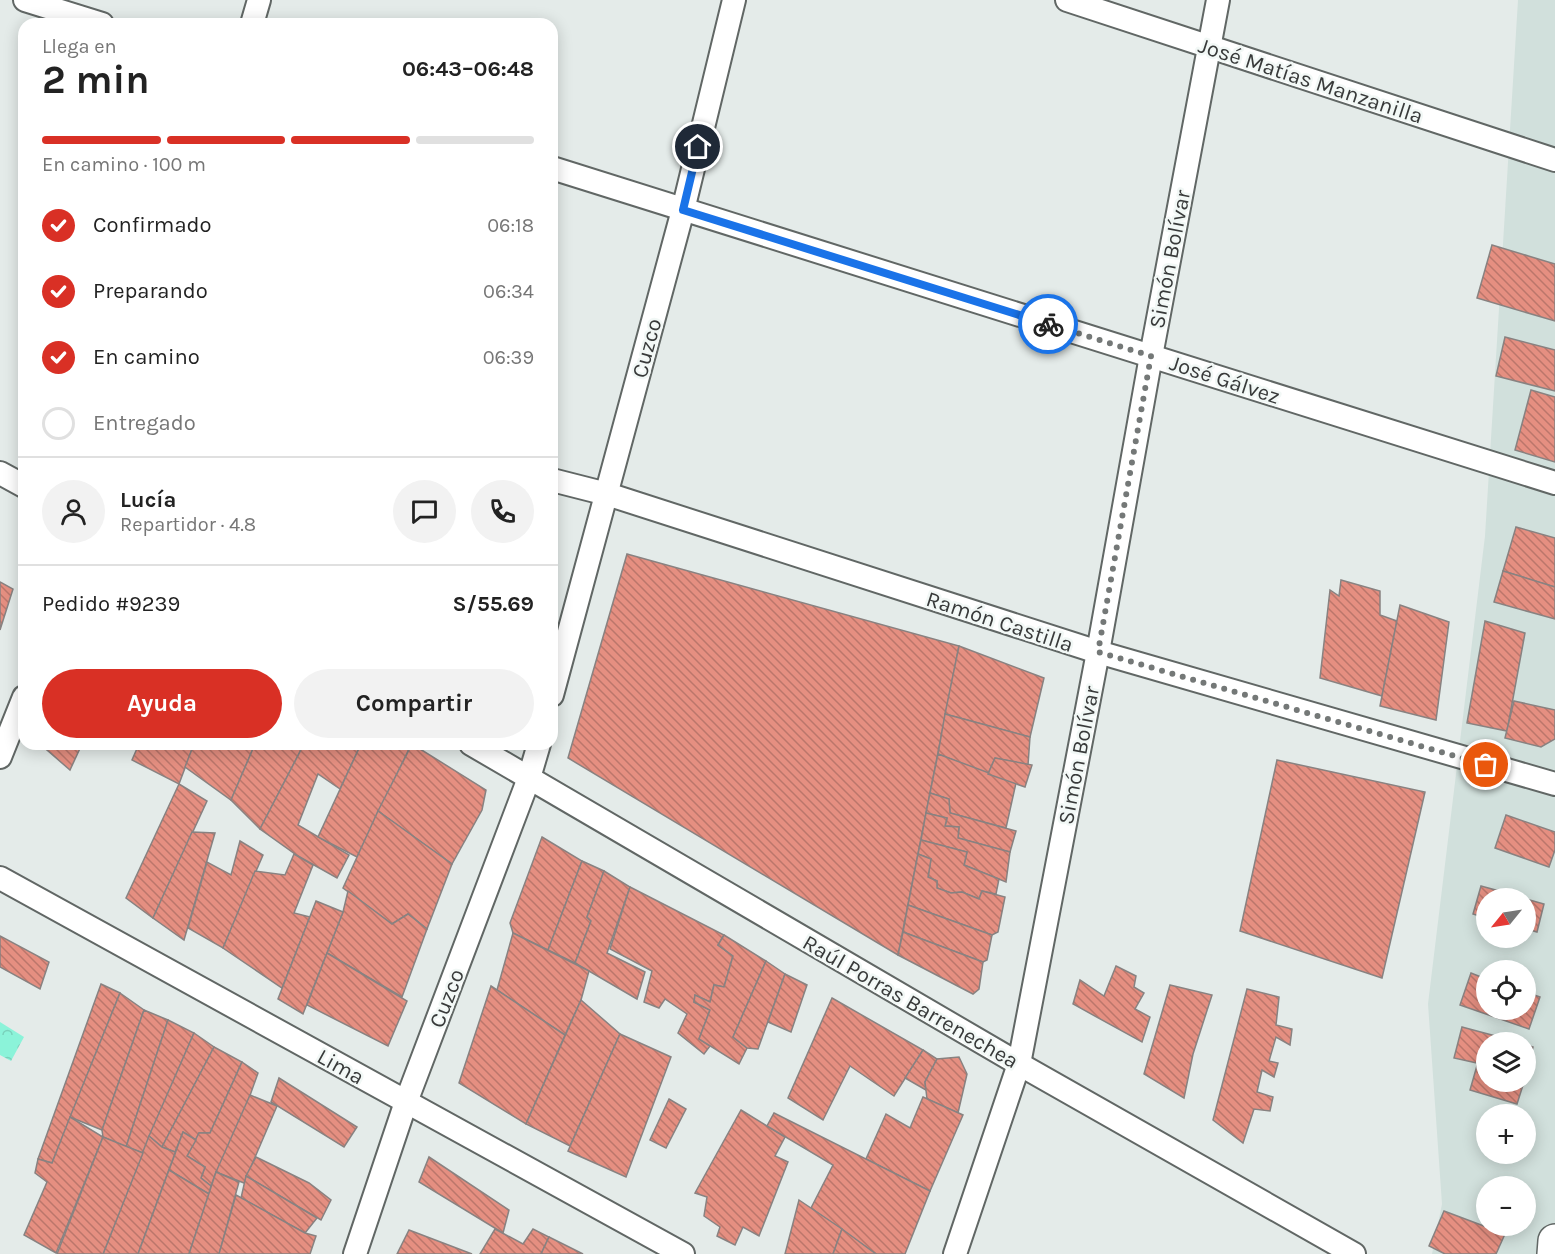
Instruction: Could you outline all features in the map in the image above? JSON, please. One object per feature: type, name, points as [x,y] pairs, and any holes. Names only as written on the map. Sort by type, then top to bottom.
[{"type":"main road","points":[[1554,1254],[1555,1241]]},
{"type":"street","points":[[25,0],[83,18]]},
{"type":"street","points":[[254,18],[259,0]]},
{"type":"street","name":"Cuzco","points":[[558,673],[683,210],[734,0]]},
{"type":"street","name":"José Matías Manzanilla","points":[[1067,0],[1555,160]]},
{"type":"street","name":"Simón Bolívar","points":[[955,1254],[1019,1064],[1098,652],[1218,0]]},
{"type":"street","name":"José Gálvez","points":[[558,170],[1555,483]]},
{"type":"street","points":[[0,473],[18,483]]},
{"type":"street","name":"Ramón Castilla","points":[[558,482],[607,494],[1098,652],[1555,784]]},
{"type":"street","points":[[0,757],[18,712]]},
{"type":"street","name":"Raúl Porras Barrenechea","points":[[481,750],[1019,1064],[1354,1254]]},
{"type":"street","name":"Cuzco","points":[[356,1254],[406,1102],[529,778],[537,750]]},
{"type":"street","name":"Lima","points":[[0,878],[683,1254]]},
{"type":"shaded area","points":[[1518,0],[1555,0],[1555,1254],[1432,1254],[1442,1204],[1428,1004],[1485,536]]},
{"type":"green space","points":[[0,1022],[24,1037],[11,1061],[0,1055]]},
{"type":"building","points":[[1492,245],[1555,264],[1555,321],[1477,298]]},
{"type":"building","points":[[1505,337],[1555,350],[1555,391],[1496,376]]},
{"type":"building","points":[[1531,390],[1555,397],[1555,462],[1515,450]]},
{"type":"building","points":[[1516,527],[1555,538],[1555,587],[1503,571]]},
{"type":"building","points":[[627,554],[959,646],[898,955],[568,758]]},
{"type":"building","points":[[1503,571],[1555,587],[1555,619],[1494,602]]},
{"type":"building","points":[[1341,580],[1380,591],[1380,615],[1397,621],[1382,696],[1320,678],[1330,590],[1339,596]]},
{"type":"building","points":[[0,582],[13,589],[0,630]]},
{"type":"building","points":[[1400,605],[1449,622],[1436,720],[1380,706]]},
{"type":"building","points":[[1485,621],[1525,633],[1507,731],[1467,723]]},
{"type":"building","points":[[959,646],[1044,678],[1030,737],[945,714]]},
{"type":"building","points":[[1514,701],[1555,710],[1555,739],[1541,747],[1505,738]]},
{"type":"building","points":[[945,714],[1030,737],[1028,765],[995,758],[988,774],[938,754]]},
{"type":"building","points":[[47,750],[79,750],[70,770]]},
{"type":"building","points":[[136,750],[192,750],[179,784],[132,760]]},
{"type":"building","points":[[192,750],[252,750],[231,800],[185,767]]},
{"type":"building","points":[[252,750],[301,750],[260,829],[231,800]]},
{"type":"building","points":[[301,750],[358,750],[340,789],[318,774],[298,825],[349,855],[337,878],[298,856],[260,829]]},
{"type":"building","points":[[358,750],[409,750],[357,857],[318,837]]},
{"type":"building","points":[[409,750],[422,750],[486,790],[482,810],[452,864],[378,811]]},
{"type":"building","points":[[938,754],[1016,783],[1006,828],[950,813],[949,799],[930,793]]},
{"type":"building","points":[[995,758],[1032,765],[1025,787],[988,774]]},
{"type":"building","points":[[1277,760],[1425,792],[1382,978],[1240,931]]},
{"type":"building","points":[[179,784],[207,801],[153,918],[126,898]]},
{"type":"building","points":[[930,793],[949,799],[950,813],[1016,831],[1010,852],[958,838],[959,827],[945,826],[947,818],[926,813]]},
{"type":"building","points":[[378,811],[452,864],[427,929],[408,914],[392,924],[343,888]]},
{"type":"building","points":[[926,813],[947,818],[945,826],[959,827],[958,838],[1010,852],[1006,882],[964,865],[967,852],[921,840]]},
{"type":"building","points":[[1506,815],[1555,832],[1555,850],[1549,867],[1495,848]]},
{"type":"building","points":[[192,832],[215,833],[184,940],[153,918]]},
{"type":"building","points":[[542,837],[582,861],[548,950],[513,933],[510,923]]},
{"type":"building","points":[[921,840],[967,852],[964,865],[999,879],[996,894],[982,891],[979,899],[962,892],[951,893],[937,888],[937,881],[928,877],[931,859],[918,854]]},
{"type":"building","points":[[240,841],[263,855],[223,948],[188,928],[207,862],[231,875]]},
{"type":"building","points":[[294,854],[313,865],[294,913],[310,917],[282,988],[223,948],[255,871],[285,875]]},
{"type":"building","points":[[918,854],[931,859],[928,877],[937,881],[937,888],[951,893],[962,892],[979,899],[982,891],[1005,897],[998,932],[992,935],[908,905]]},
{"type":"building","points":[[582,861],[604,871],[587,917],[591,921],[575,963],[548,950]]},
{"type":"building","points":[[604,871],[630,887],[607,953],[645,972],[637,999],[575,963],[591,921],[587,917]]},
{"type":"building","points":[[630,887],[724,935],[718,945],[733,956],[724,987],[714,985],[710,1002],[695,995],[694,1002],[710,1010],[699,1039],[710,1046],[704,1054],[678,1033],[687,1014],[665,999],[659,1008],[644,1002],[652,971],[610,949]]},
{"type":"building","points":[[348,891],[392,924],[408,914],[427,929],[402,997],[327,953],[343,912]]},
{"type":"building","points":[[316,901],[343,912],[303,1014],[278,999]]},
{"type":"building","points":[[1536,902],[1544,904],[1536,932]]},
{"type":"building","points":[[908,905],[992,935],[987,960],[983,962],[903,932]]},
{"type":"building","points":[[903,932],[983,962],[979,989],[973,994],[898,955]]},
{"type":"building","points":[[513,933],[589,971],[581,1000],[565,1035],[497,990]]},
{"type":"building","points":[[724,935],[766,961],[733,1037],[747,1048],[739,1064],[699,1039],[710,1010],[694,1002],[695,995],[710,1002],[714,985],[724,987],[733,956],[718,945]]},
{"type":"building","points":[[0,936],[49,962],[40,989],[0,967]]},
{"type":"building","points":[[327,953],[407,1001],[388,1046],[307,1005]]},
{"type":"building","points":[[766,961],[785,974],[758,1049],[747,1048],[733,1037]]},
{"type":"building","points":[[1116,966],[1136,976],[1134,987],[1144,993],[1135,1009],[1150,1017],[1142,1042],[1073,1004],[1080,980],[1104,996]]},
{"type":"building","points":[[1471,973],[1476,975],[1476,1011],[1460,1005]]},
{"type":"building","points":[[785,974],[807,985],[791,1032],[768,1022]]},
{"type":"building","points":[[101,984],[120,993],[52,1163],[38,1159]]},
{"type":"building","points":[[1170,985],[1212,995],[1193,1054],[1184,1098],[1144,1074]]},
{"type":"building","points":[[491,986],[565,1035],[526,1124],[459,1083]]},
{"type":"building","points":[[1247,989],[1279,997],[1276,1025],[1292,1029],[1290,1045],[1276,1037],[1269,1061],[1278,1063],[1274,1077],[1262,1070],[1257,1092],[1273,1097],[1270,1111],[1254,1109],[1243,1143],[1213,1120]]},
{"type":"building","points":[[120,993],[144,1010],[102,1130],[70,1117]]},
{"type":"building","points":[[1536,996],[1540,997],[1536,1009]]},
{"type":"building","points":[[832,998],[923,1050],[894,1096],[850,1066],[823,1120],[788,1098]]},
{"type":"building","points":[[581,1000],[620,1034],[570,1146],[526,1124]]},
{"type":"building","points":[[144,1010],[168,1020],[126,1147],[103,1137],[102,1130]]},
{"type":"building","points":[[168,1020],[194,1033],[143,1153],[126,1147]]},
{"type":"building","points":[[1503,1020],[1532,1020],[1529,1029]]},
{"type":"building","points":[[1462,1027],[1481,1032],[1476,1032],[1476,1063],[1454,1058]]},
{"type":"building","points":[[194,1033],[214,1047],[162,1147],[149,1136]]},
{"type":"building","points":[[620,1034],[671,1057],[626,1177],[568,1151]]},
{"type":"building","points":[[214,1047],[242,1062],[210,1133],[199,1133],[196,1140],[183,1132],[175,1152],[162,1147]]},
{"type":"building","points":[[923,1050],[937,1059],[925,1082],[926,1090],[905,1078]]},
{"type":"building","points":[[959,1057],[967,1074],[958,1113],[927,1099],[925,1082],[937,1059]]},
{"type":"building","points":[[242,1062],[258,1073],[222,1174],[216,1172],[211,1186],[201,1178],[205,1167],[187,1156],[199,1133],[210,1133]]},
{"type":"building","points":[[1476,1069],[1476,1092],[1470,1090]]},
{"type":"building","points":[[279,1078],[357,1127],[344,1147],[271,1102]]},
{"type":"building","points":[[1477,1092],[1521,1092],[1517,1104]]},
{"type":"building","points":[[250,1095],[277,1106],[244,1183],[216,1172]]},
{"type":"building","points":[[923,1097],[963,1115],[930,1191],[866,1159],[886,1114],[910,1128]]},
{"type":"building","points":[[669,1099],[686,1109],[666,1148],[650,1140]]},
{"type":"building","points":[[741,1110],[785,1137],[775,1156],[788,1162],[759,1236],[743,1227],[735,1245],[717,1236],[720,1227],[704,1216],[707,1197],[695,1193]]},
{"type":"building","points":[[774,1113],[930,1191],[905,1254],[876,1254],[811,1208],[833,1165],[767,1126]]},
{"type":"building","points":[[70,1117],[103,1137],[56,1253],[24,1235],[47,1182],[35,1173],[38,1159],[52,1163]]},
{"type":"building","points":[[183,1132],[196,1140],[187,1156],[205,1167],[201,1178],[211,1186],[209,1194],[169,1170]]},
{"type":"building","points":[[149,1136],[162,1147],[175,1153],[138,1254],[103,1254]]},
{"type":"building","points":[[103,1137],[143,1153],[103,1254],[57,1254]]},
{"type":"building","points":[[256,1157],[309,1183],[331,1200],[321,1220],[246,1176]]},
{"type":"building","points":[[429,1157],[509,1210],[503,1233],[419,1182]]},
{"type":"building","points":[[169,1170],[209,1194],[189,1254],[138,1254]]},
{"type":"building","points":[[216,1172],[239,1182],[219,1254],[189,1254]]},
{"type":"building","points":[[246,1176],[317,1218],[305,1233],[241,1198]]},
{"type":"building","points":[[236,1195],[305,1233],[316,1236],[310,1254],[219,1254]]},
{"type":"building","points":[[799,1200],[842,1229],[833,1254],[785,1254]]},
{"type":"building","points":[[1444,1211],[1476,1223],[1476,1236],[1504,1236],[1496,1254],[1445,1254],[1429,1246]]},
{"type":"building","points":[[495,1229],[523,1244],[533,1229],[549,1237],[541,1254],[480,1254]]},
{"type":"building","points":[[842,1229],[876,1254],[833,1254]]},
{"type":"building","points":[[409,1230],[472,1254],[397,1254]]},
{"type":"building","points":[[549,1237],[583,1254],[541,1254]]},
{"type":"way so far","points":[[1048,324],[1151,356],[1098,652],[1486,765]]},
{"type":"route","points":[[698,147],[683,210],[1048,324]]}]
